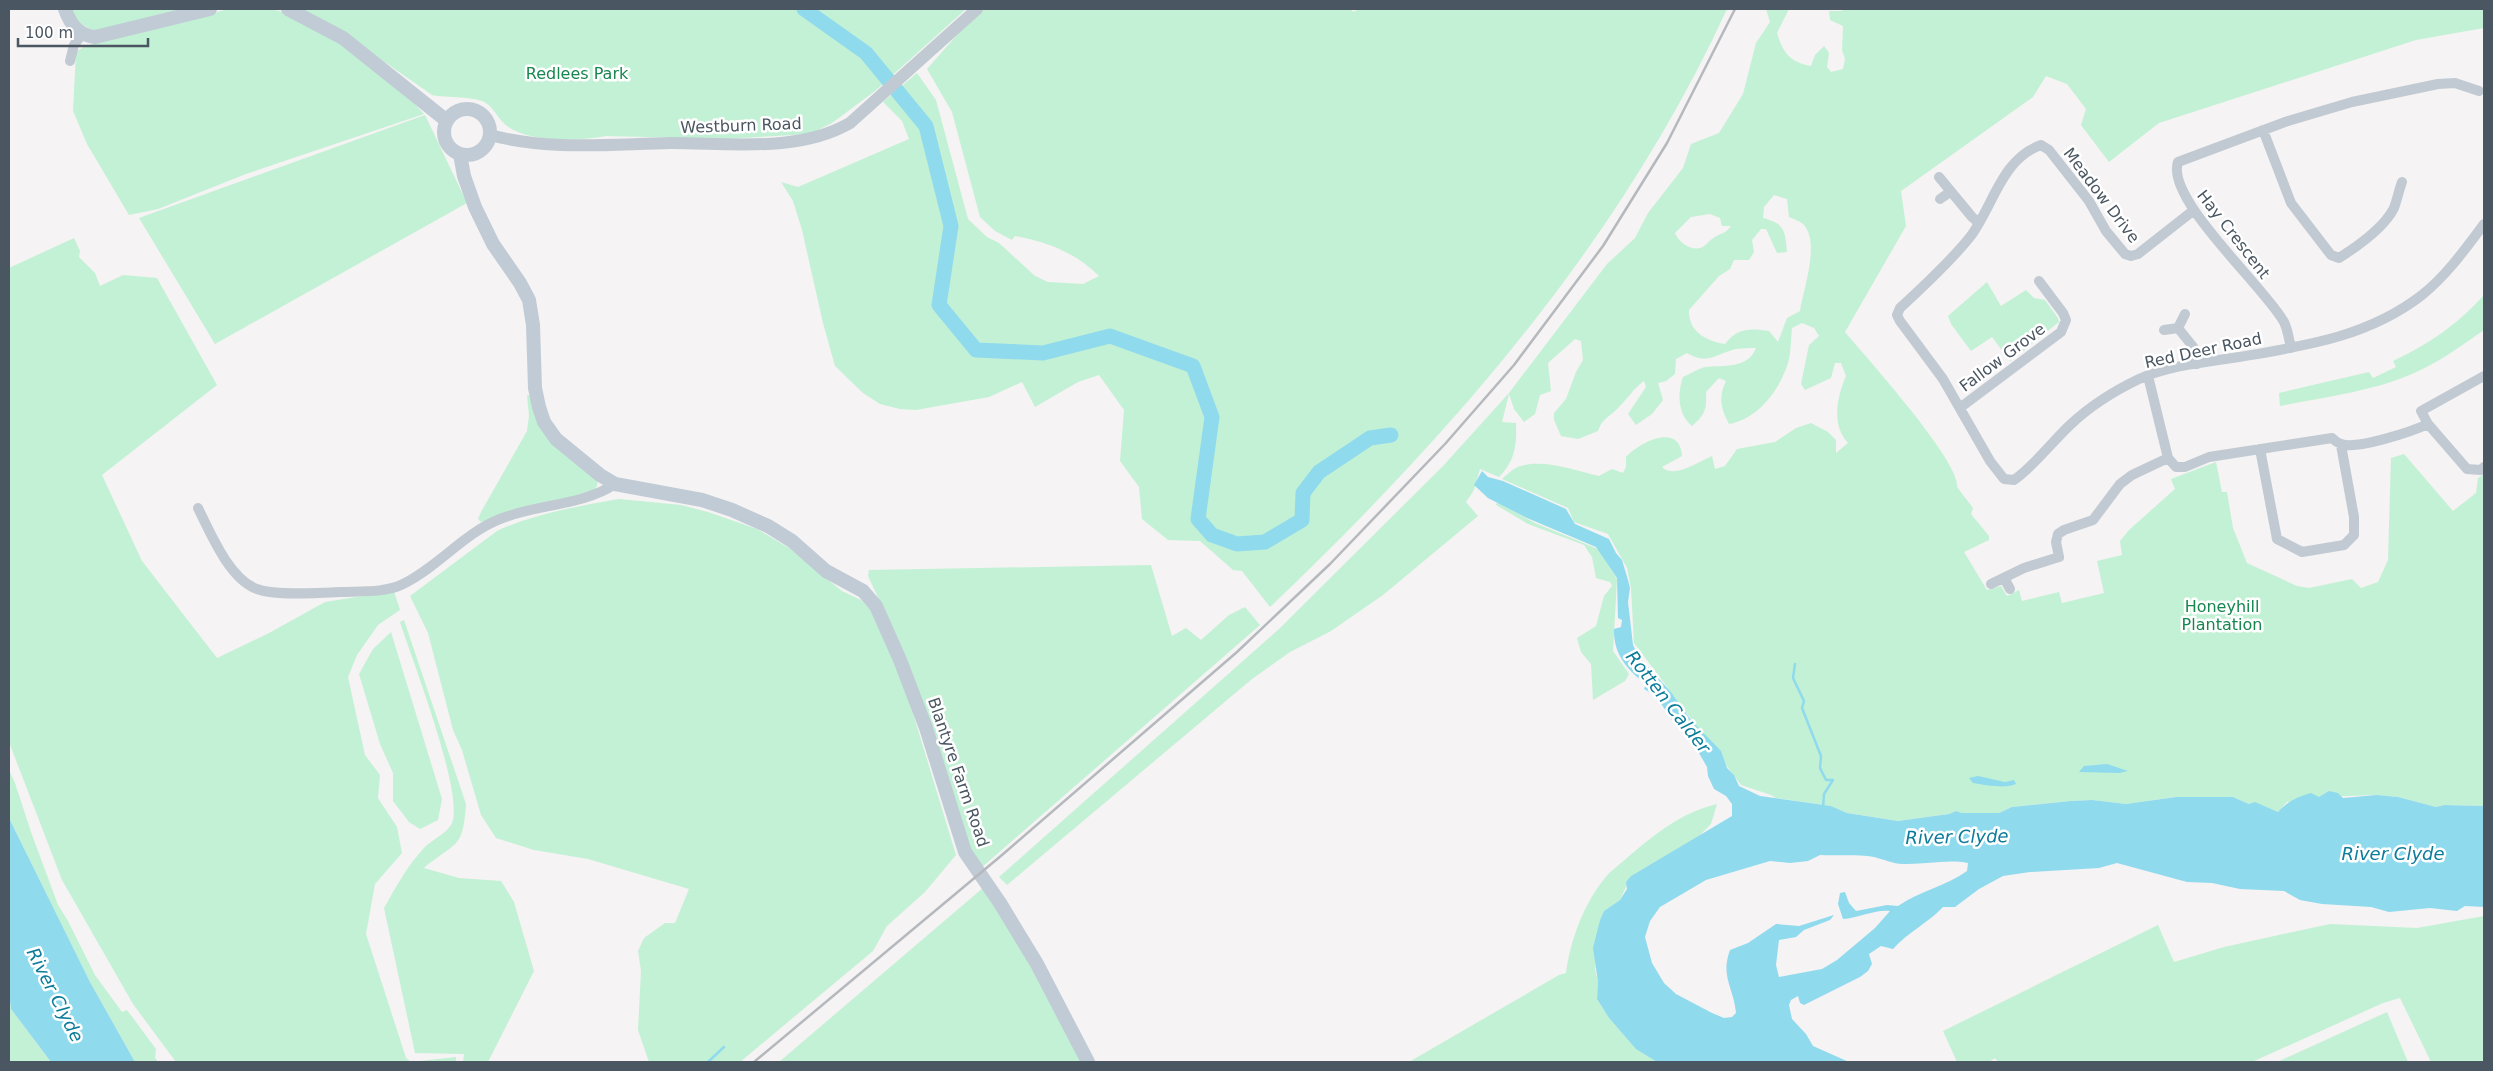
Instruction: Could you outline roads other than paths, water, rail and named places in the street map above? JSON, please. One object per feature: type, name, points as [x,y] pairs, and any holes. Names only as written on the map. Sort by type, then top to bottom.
[{"type":"main road","points":[[65,9],[72,23],[82,34],[95,37],[210,9]]},
{"type":"main road","points":[[288,9],[342,38],[447,121]]},
{"type":"main road","points":[[460,110],[475,110],[487,120],[490,136],[482,149],[468,155],[460,154],[453,151],[445,139],[444,132],[447,121],[454,113],[460,110]]},
{"type":"main road","name":"Blantyre Farm Road","points":[[460,154],[464,176],[475,207],[493,244],[520,282],[529,300],[533,325],[535,388],[542,417],[561,443],[600,475],[615,484],[687,496],[732,510],[786,536],[835,577],[863,591],[881,616],[926,728],[965,852],[1000,903],[1037,964],[1088,1062]]},
{"type":"street","name":"Westburn Road","points":[[490,136],[554,146],[671,143],[743,144],[810,140],[833,133],[850,123],[977,9]]},
{"type":"street","points":[[70,61],[74,45],[82,34]]},
{"type":"street","name":"Hay Crescent","points":[[2291,348],[2284,323],[2194,210],[2178,184],[2175,171],[2178,162],[2288,121],[2352,102],[2438,84],[2454,83],[2479,91]]},
{"type":"street","points":[[2263,130],[2291,203],[2331,255],[2339,258],[2380,227],[2393,209],[2402,182]]},
{"type":"street","name":"Meadow Drive","points":[[1961,407],[1897,315],[1900,308],[1970,237],[2012,164],[2034,147],[2041,145],[2050,150],[2089,201],[2106,232],[2125,254],[2131,256],[2138,254],[2194,210]]},
{"type":"street","points":[[1939,177],[1950,192],[1979,223]]},
{"type":"street","points":[[1940,199],[1950,192]]},
{"type":"street","name":"Red Deer Road","points":[[1961,407],[1990,461],[2004,479],[2014,480],[2028,470],[2071,424],[2094,406],[2121,389],[2148,376],[2197,364],[2291,348],[2334,338],[2377,324],[2424,294],[2450,266],[2484,224]]},
{"type":"street","name":"Fallow Grove","points":[[1961,407],[2061,332],[2066,320],[2063,312],[2039,281]]},
{"type":"street","points":[[2178,328],[2184,314]]},
{"type":"street","points":[[2164,330],[2178,328]]},
{"type":"street","points":[[2178,328],[2194,348],[2197,364]]},
{"type":"street","points":[[2148,376],[2168,458],[2176,467],[2185,467],[2209,457],[2332,438],[2341,444],[2353,446],[2409,432],[2428,424]]},
{"type":"street","points":[[2484,376],[2421,411],[2428,424],[2467,469],[2481,470],[2484,467]]},
{"type":"street","points":[[2260,449],[2277,539],[2302,552],[2344,544],[2354,535],[2354,517],[2341,444]]},
{"type":"street","points":[[1991,584],[2024,568],[2058,557],[2056,542],[2058,534],[2064,530],[2094,520],[2120,484],[2132,475],[2168,458]]},
{"type":"street","points":[[198,508],[228,565],[257,589],[288,593],[375,590],[401,586],[418,576],[482,528],[500,519],[600,494],[615,484]]},
{"type":"street","points":[[2004,578],[2010,589]]},
{"type":"water","name":"River Clyde","points":[[1482,471],[1488,477],[1503,481],[1566,509],[1575,524],[1609,539],[1622,560],[1628,580],[1630,588],[1628,602],[1633,645],[1639,657],[1671,692],[1691,720],[1721,751],[1727,768],[1734,775],[1739,786],[1760,796],[1831,806],[1847,813],[1898,821],[1949,814],[1956,811],[1962,813],[1999,813],[2012,807],[2071,801],[2092,800],[2126,804],[2176,797],[2233,797],[2249,804],[2255,802],[2278,812],[2289,802],[2297,798],[2311,793],[2319,797],[2329,791],[2338,793],[2343,798],[2377,795],[2398,797],[2436,807],[2444,805],[2484,806],[2484,907],[2465,906],[2457,911],[2430,908],[2389,912],[2371,907],[2322,904],[2300,900],[2284,891],[2240,889],[2212,883],[2187,882],[2117,863],[2099,868],[2030,872],[2003,876],[1979,889],[1955,907],[1943,907],[1893,949],[1881,946],[1869,954],[1872,964],[1868,971],[1860,977],[1804,1005],[1800,1003],[1798,996],[1791,1000],[1789,1005],[1792,1019],[1806,1034],[1813,1046],[1849,1062],[1657,1062],[1636,1049],[1609,1018],[1597,999],[1598,982],[1593,948],[1600,920],[1604,911],[1620,900],[1627,889],[1626,882],[1631,876],[1732,816],[1732,804],[1726,796],[1714,789],[1708,776],[1707,767],[1687,732],[1672,720],[1656,696],[1644,689],[1646,684],[1633,673],[1619,654],[1614,638],[1614,629],[1621,627],[1622,620],[1618,618],[1617,578],[1596,547],[1527,518],[1488,498],[1474,485]],"holes":[[[1820,855],[1867,856],[1903,864],[1968,863],[1967,871],[1959,876],[1898,906],[1887,905],[1856,911],[1849,903],[1845,892],[1840,893],[1838,904],[1843,919],[1879,911],[1890,911],[1875,928],[1837,960],[1822,969],[1779,977],[1776,965],[1779,940],[1796,937],[1804,930],[1830,920],[1834,915],[1799,926],[1776,924],[1748,943],[1730,950],[1726,968],[1735,1004],[1736,1013],[1732,1017],[1724,1018],[1712,1013],[1676,994],[1664,983],[1652,963],[1645,937],[1650,921],[1660,907],[1706,880],[1770,861],[1790,863],[1808,861]]]},
{"type":"water","points":[[2107,764],[2128,771],[2119,773],[2079,772],[2084,766]]},
{"type":"water","points":[[1978,776],[2005,782],[2014,780],[2016,784],[1989,786],[1973,783],[1969,778]]},
{"type":"water","name":"River Clyde","points":[[9,818],[90,982],[135,1062],[51,1062],[11,1009],[9,992]]},
{"type":"waterway","name":"Rotten Calder","points":[[804,9],[866,53],[926,126],[951,226],[939,305],[976,350],[1043,353],[1110,336],[1193,366],[1212,417],[1198,519],[1212,535],[1237,544],[1265,542],[1302,520],[1303,493],[1319,472],[1370,438],[1391,435]]},
{"type":"waterway","points":[[1795,664],[1793,678],[1804,701],[1802,708],[1821,756],[1820,768],[1826,780],[1833,780],[1824,794],[1823,808]]},
{"type":"waterway","points":[[708,1062],[724,1047]]},
{"type":"railway","points":[[754,1062],[1002,855],[1237,652],[1330,564],[1445,444],[1514,365],[1603,246],[1667,143],[1735,9]]},
{"type":"park label","name":"Redlees Park","points":[[577,73]]},
{"type":"park label","name":"Honeyhill Plantation","points":[[2222,615]]}]
